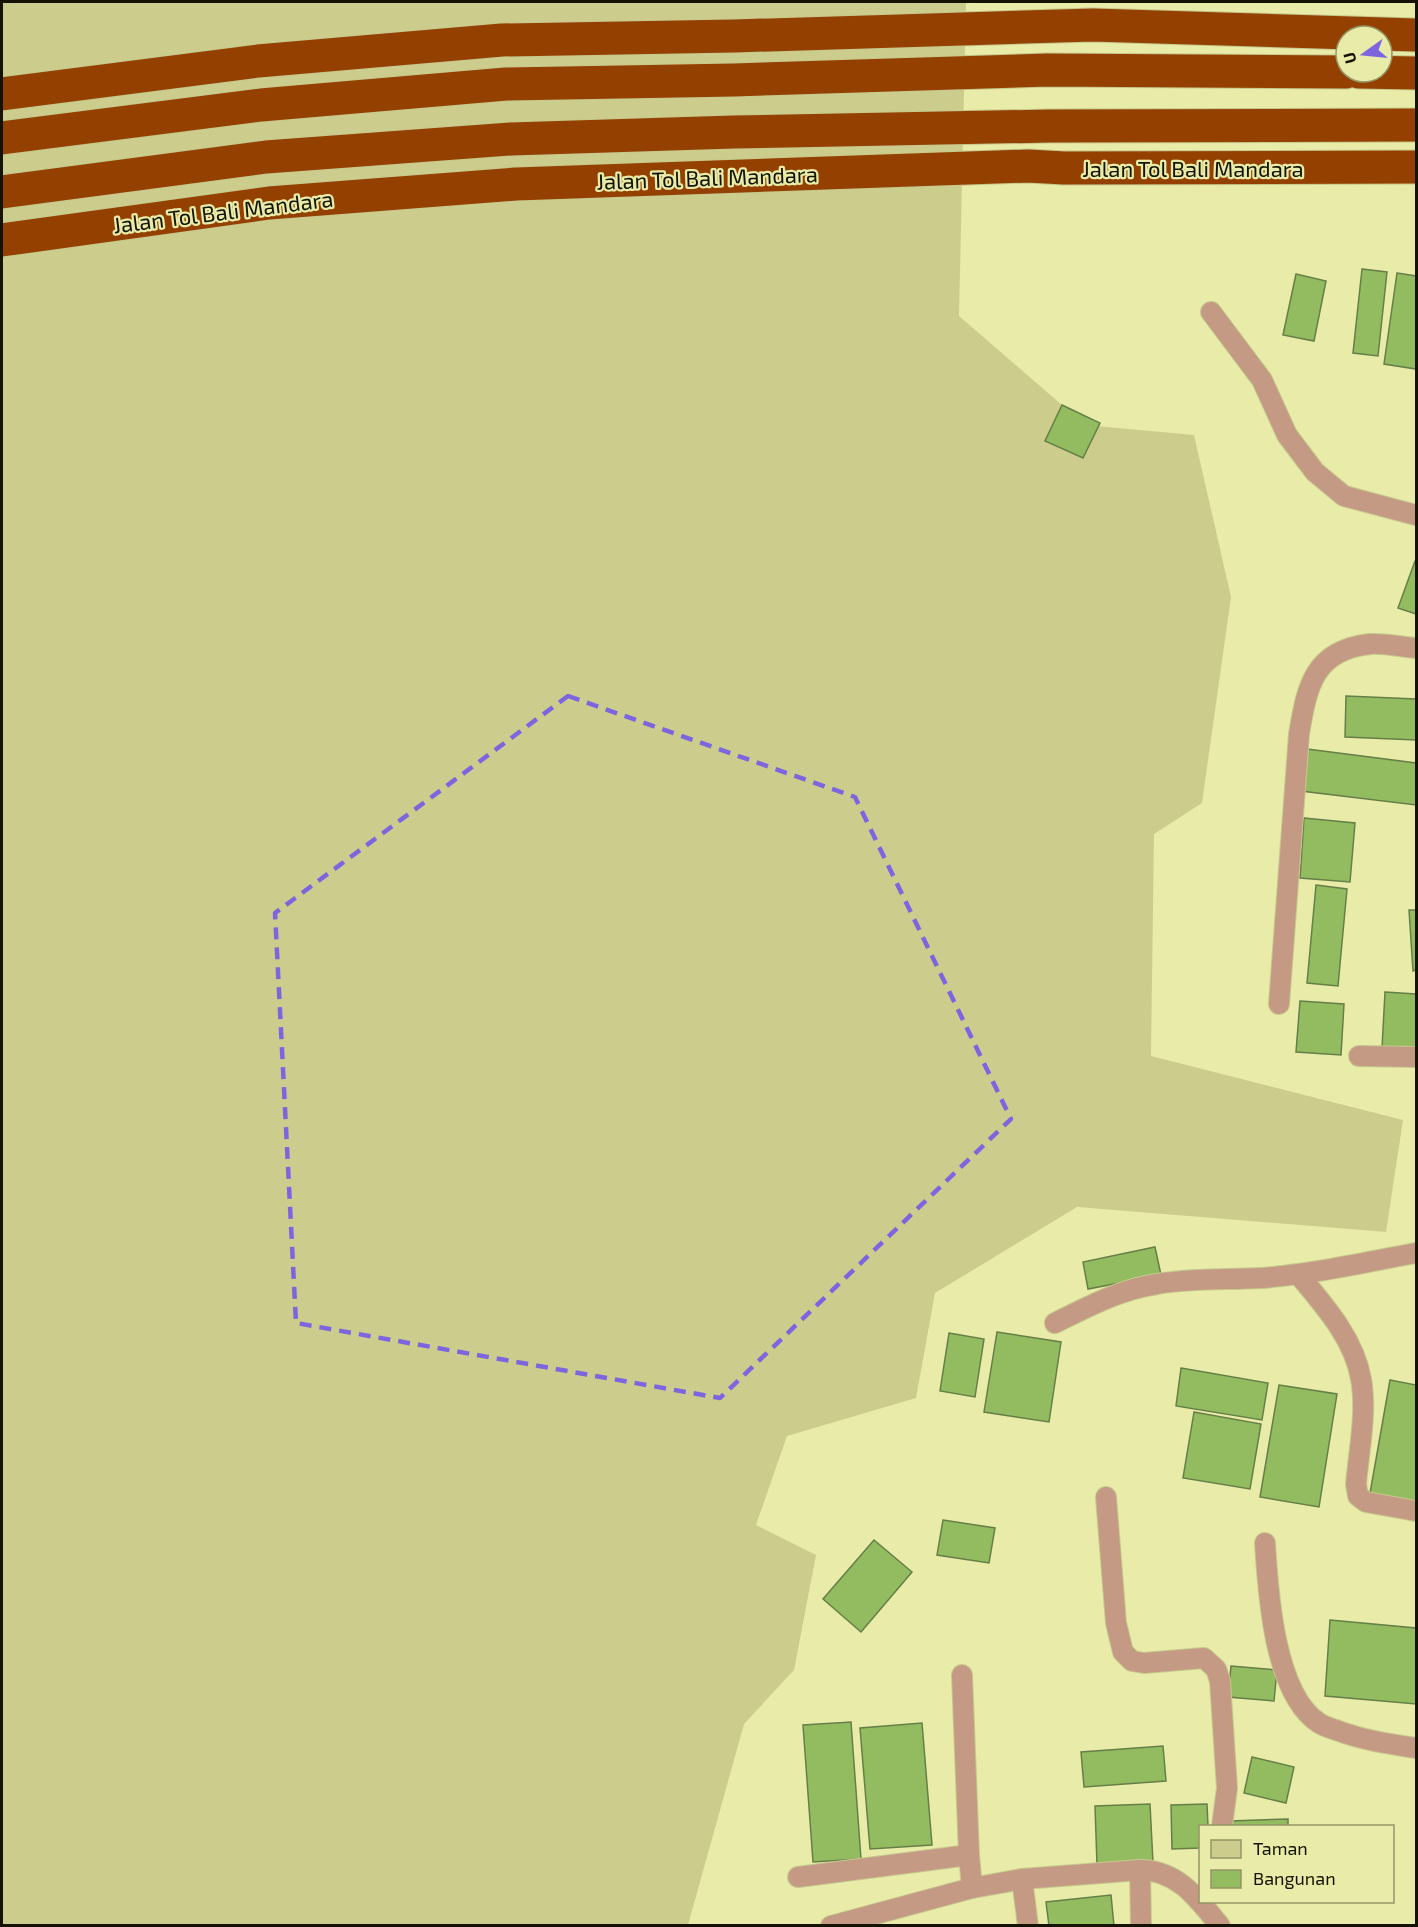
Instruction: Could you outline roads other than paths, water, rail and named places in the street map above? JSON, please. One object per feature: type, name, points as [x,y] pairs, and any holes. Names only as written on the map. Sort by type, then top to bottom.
[{"type":"highway","points":[[1094,25],[1334,64]]},
{"type":"highway","points":[[2,94],[258,61],[502,40],[734,36],[1094,25],[1416,35]]},
{"type":"highway","points":[[2,138],[261,105],[506,84],[746,80],[1047,70],[1334,72]]},
{"type":"highway","points":[[1394,72],[1416,73]]},
{"type":"highway","points":[[1064,168],[1384,125]]},
{"type":"highway","name":"Jalan Tol Bali Mandara","points":[[2,192],[266,157],[511,139],[1049,126],[1416,125]]},
{"type":"highway","name":"Jalan Tol Bali Mandara","points":[[2,240],[269,202],[516,184],[1028,166],[1064,168],[1416,167]]},
{"type":"lane","points":[[1211,312],[1262,380],[1287,435],[1315,472],[1344,496],[1416,515]]},
{"type":"lane","points":[[1279,1004],[1299,734],[1305,699],[1316,673],[1328,659],[1341,650],[1371,644],[1416,648]]},
{"type":"lane","points":[[1359,1056],[1416,1058]]},
{"type":"lane","points":[[1055,1323],[1094,1303],[1156,1284],[1298,1274],[1416,1253]]},
{"type":"lane","points":[[1298,1274],[1344,1334],[1357,1362],[1363,1396],[1356,1484],[1358,1496],[1366,1502],[1416,1511]]},
{"type":"lane","points":[[1106,1497],[1116,1623],[1123,1652],[1131,1662],[1144,1663],[1204,1658],[1216,1669],[1220,1681],[1227,1788],[1222,1825]]},
{"type":"lane","points":[[1265,1543],[1268,1598],[1281,1660],[1297,1701],[1318,1723],[1328,1727],[1357,1738],[1416,1748]]},
{"type":"lane","points":[[962,1675],[972,1888]]},
{"type":"lane","points":[[798,1877],[969,1855]]},
{"type":"lane","points":[[831,1926],[972,1888],[1022,1879],[1140,1870],[1154,1870],[1171,1876],[1199,1901]]},
{"type":"lane","points":[[1140,1870],[1141,1926]]},
{"type":"lane","points":[[1022,1879],[1028,1926]]},
{"type":"lane","points":[[1202,1903],[1214,1914]]}]
